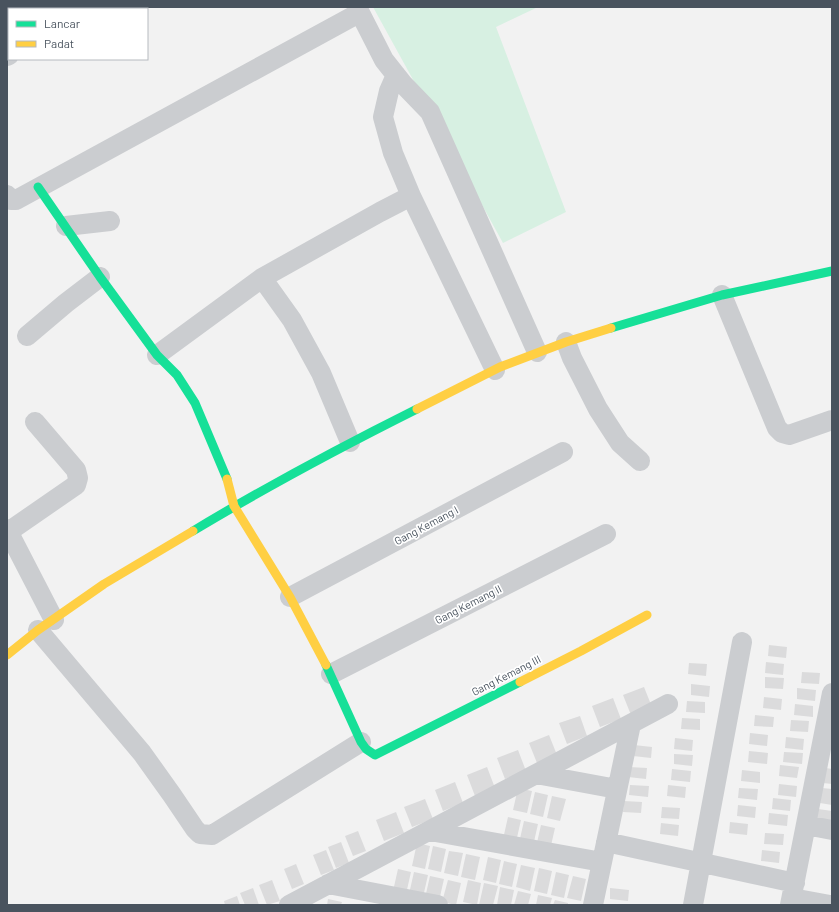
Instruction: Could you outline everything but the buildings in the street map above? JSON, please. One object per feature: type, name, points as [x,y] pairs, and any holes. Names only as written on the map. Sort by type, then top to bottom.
[{"type":"street","points":[[7,195],[13,201],[358,10],[384,60],[430,112],[537,352]]},
{"type":"street","points":[[396,75],[389,90],[383,117],[393,153],[411,196],[495,370]]},
{"type":"street","points":[[35,422],[76,470],[78,478],[76,485],[8,530],[46,625],[142,753],[200,834],[212,836],[368,749],[331,674],[290,597],[234,506],[225,473],[195,402],[177,375],[157,355],[100,277],[38,187]]},
{"type":"street","points":[[157,355],[262,278],[411,196]]},
{"type":"street","points":[[66,226],[110,221]]},
{"type":"street","points":[[7,655],[104,584],[234,506],[350,442],[495,370],[537,352],[566,342],[722,295],[832,272]]},
{"type":"street","points":[[27,336],[100,277]]},
{"type":"street","points":[[262,278],[292,320],[320,373],[350,442]]},
{"type":"street","points":[[722,295],[777,428],[788,434],[832,420]]},
{"type":"street","points":[[566,342],[572,358],[598,409],[620,443],[640,461]]},
{"type":"street","name":"Gang Kemang I","points":[[290,597],[563,452]]},
{"type":"street","name":"Gang Kemang II","points":[[331,674],[606,534]]},
{"type":"street","name":"Gang Kemang III","points":[[368,749],[581,651],[647,615]]},
{"type":"street","points":[[693,905],[742,642]]},
{"type":"street","points":[[792,895],[806,825],[826,752],[832,693]]},
{"type":"street","points":[[289,905],[668,704]]},
{"type":"street","points":[[593,905],[631,724]]},
{"type":"street","points":[[536,774],[618,789]]},
{"type":"street","points":[[806,825],[832,830]]},
{"type":"street","points":[[430,830],[602,862]]},
{"type":"street","points":[[606,842],[701,862],[792,895],[830,905]]},
{"type":"street","points":[[328,884],[438,905]]},
{"type":"green space","points":[[373,7],[538,7],[496,27],[566,212],[503,243]]},
{"type":"traffic: fast","points":[[38,187],[100,277],[157,355],[177,375],[195,403],[227,479]]},
{"type":"traffic: fast","points":[[611,328],[722,295],[832,271]]},
{"type":"traffic: fast","points":[[193,531],[304,468],[417,409]]},
{"type":"traffic: fast","points":[[326,665],[361,742],[366,749],[375,755],[520,682]]},
{"type":"traffic: slow","points":[[417,409],[500,367],[566,342],[611,328]]},
{"type":"traffic: slow","points":[[227,479],[234,506],[290,597],[326,665]]},
{"type":"traffic: slow","points":[[7,655],[38,630],[104,584],[193,531]]},
{"type":"traffic: slow","points":[[520,682],[647,615]]}]
